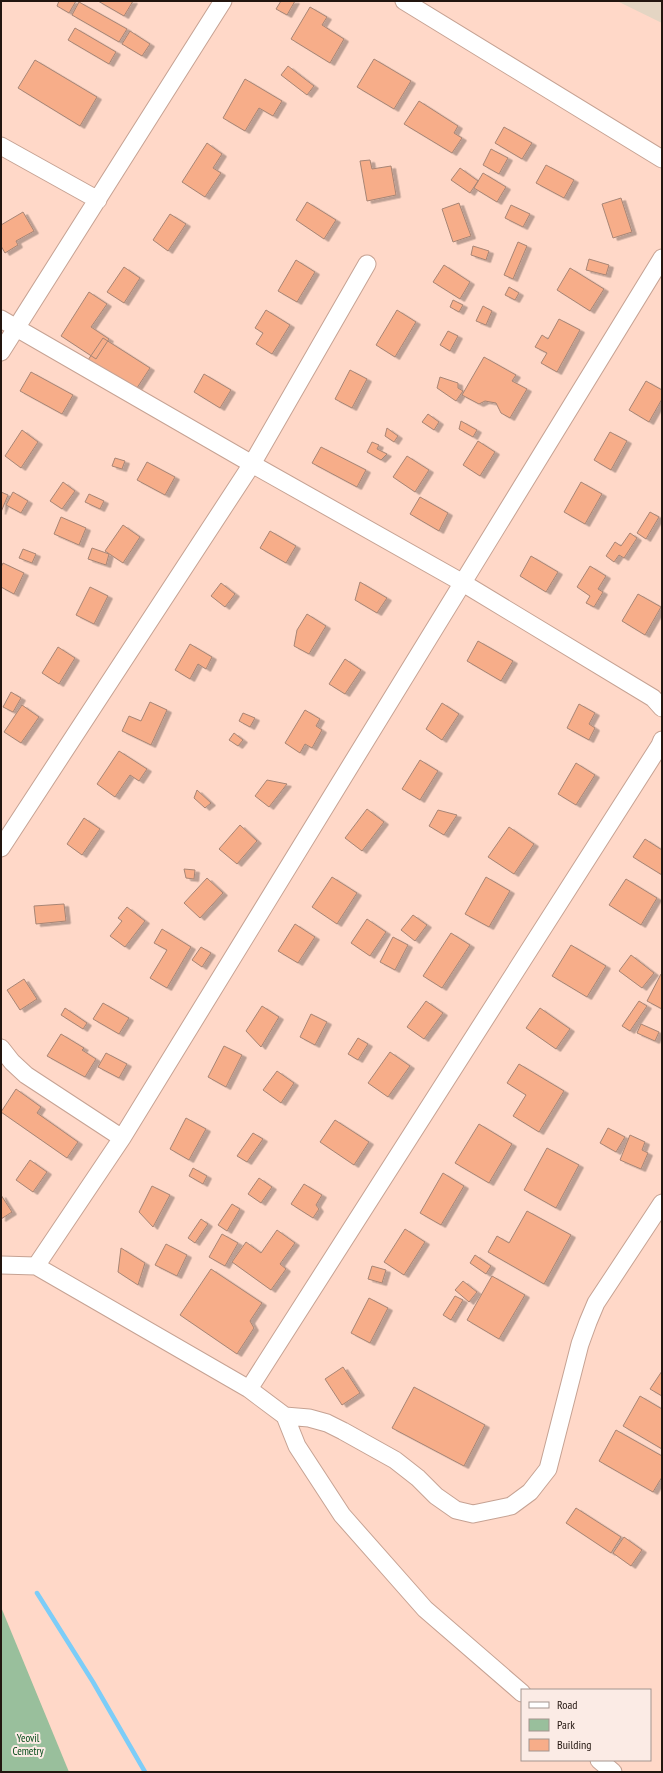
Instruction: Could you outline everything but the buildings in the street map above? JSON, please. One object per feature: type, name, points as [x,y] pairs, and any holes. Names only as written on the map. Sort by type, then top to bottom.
[{"type":"street","points":[[1,352],[222,1]]},
{"type":"street","points":[[404,1],[662,159]]},
{"type":"street","points":[[1,146],[98,200]]},
{"type":"street","points":[[36,1266],[122,1138],[662,258]]},
{"type":"street","points":[[1,848],[252,464],[367,264]]},
{"type":"street","points":[[1,319],[252,464],[463,583],[653,698],[662,708]]},
{"type":"street","points":[[249,1389],[652,758],[662,740]]},
{"type":"street","points":[[1,1048],[12,1062],[26,1075],[122,1138]]},
{"type":"street","points":[[285,1416],[309,1418],[327,1423],[343,1431],[395,1460],[418,1478],[436,1496],[456,1510],[473,1514],[511,1506],[530,1492],[548,1469],[580,1344],[596,1302],[662,1203]]},
{"type":"street","points":[[1,1265],[36,1266],[249,1389],[285,1416],[297,1446],[342,1515],[425,1608],[521,1692]]},
{"type":"street","points":[[600,1761],[613,1772]]},
{"type":"shaded area","points":[[617,1],[662,1],[662,23]]},
{"type":"green space","name":"Yeovil Cemetry","points":[[1,1607],[69,1772],[1,1772]]},
{"type":"waterway","points":[[37,1593],[93,1682],[145,1772]]}]
